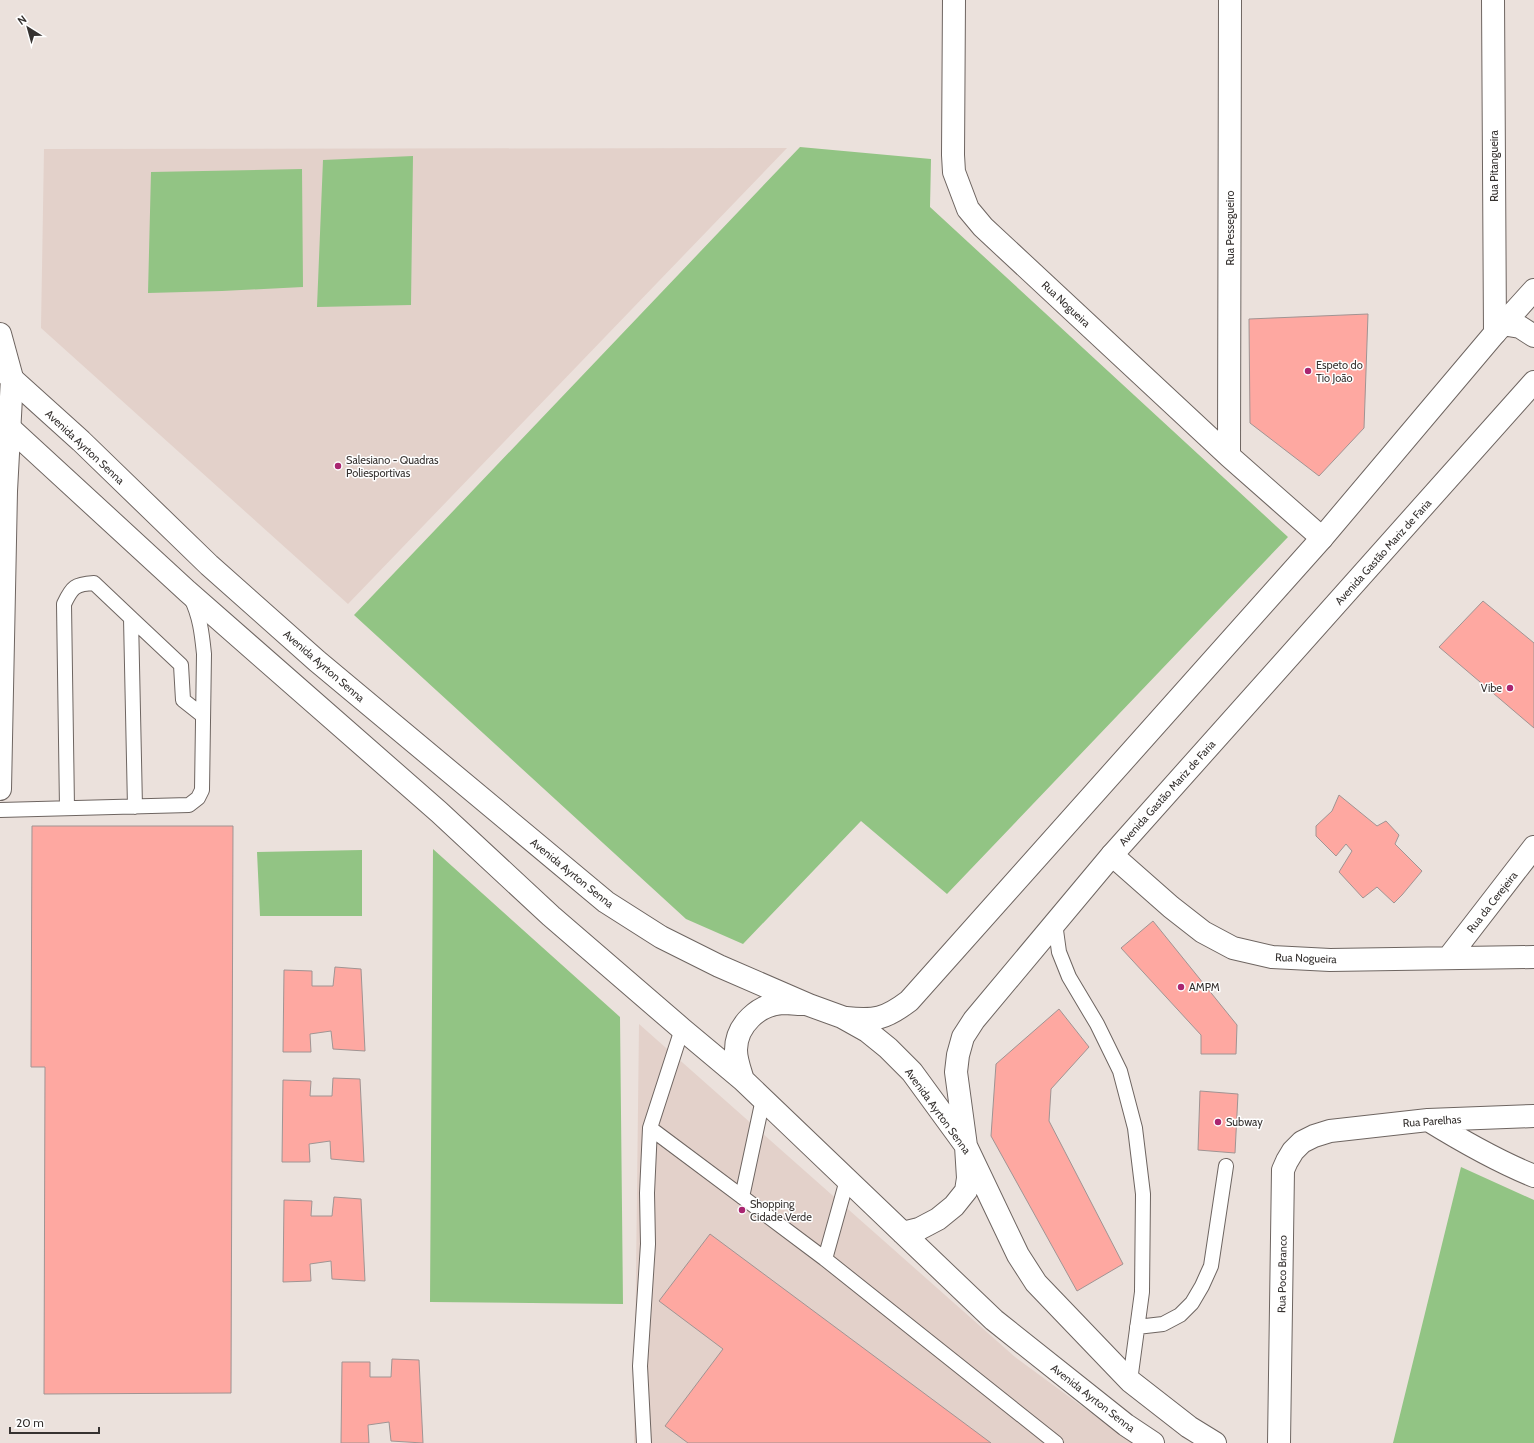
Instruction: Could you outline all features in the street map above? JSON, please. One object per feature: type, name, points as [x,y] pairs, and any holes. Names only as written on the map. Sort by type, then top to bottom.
[{"type":"main road","name":"Rua Nogueira","points":[[954,0],[954,172],[968,209],[989,232],[1229,456],[1322,538]]},
{"type":"main road","name":"Rua Pessegueiro","points":[[1229,456],[1230,0]]},
{"type":"main road","name":"Rua Pitangueira","points":[[1493,0],[1498,328]]},
{"type":"main road","points":[[842,1017],[867,1020],[881,1018],[895,1012],[909,1002],[1322,538],[1498,328],[1534,290]]},
{"type":"main road","points":[[1498,328],[1520,327],[1534,336]]},
{"type":"main road","points":[[0,334],[6,373],[4,423],[0,789]]},
{"type":"main road","name":"Avenida Ayrton Senna","points":[[6,373],[81,441],[209,565],[317,661],[606,902],[668,940],[719,966],[809,1005],[842,1017],[867,1031],[888,1048],[908,1068],[966,1146],[987,1187],[1018,1256],[1036,1283],[1130,1380],[1189,1427],[1215,1443]]},
{"type":"main road","name":"Avenida Gastão Mariz de Faria","points":[[903,1233],[919,1229],[938,1219],[954,1206],[966,1191],[968,1178],[966,1146],[956,1072],[958,1055],[963,1038],[974,1020],[1112,855],[1534,382]]},
{"type":"main road","name":"Avenida Ayrton Senna","points":[[4,423],[187,591],[439,812],[551,916],[743,1080],[994,1320],[1126,1425],[1153,1443]]},
{"type":"main road","name":"Rua da Cerejeira","points":[[1449,957],[1534,847]]},
{"type":"main road","name":"Rua Nogueira","points":[[1112,855],[1171,907],[1203,932],[1232,948],[1272,957],[1330,960],[1449,957],[1534,957]]},
{"type":"main road","points":[[743,1080],[737,1063],[736,1048],[740,1031],[751,1016],[764,1008],[782,1003],[809,1005]]},
{"type":"main road","name":"Rua Parelhas","points":[[1330,1131],[1428,1120],[1534,1116]]},
{"type":"main road","points":[[1428,1120],[1460,1140],[1508,1165],[1534,1176]]},
{"type":"main road","name":"Rua Poco Branco","points":[[1279,1443],[1283,1170],[1293,1151],[1302,1142],[1330,1131]]},
{"type":"lane","points":[[67,808],[64,604],[71,590],[81,584],[94,583],[181,665],[183,700],[202,716]]},
{"type":"lane","points":[[0,810],[188,805],[198,798],[202,790],[204,654],[202,631],[197,610],[187,591]]},
{"type":"lane","points":[[131,618],[135,807]]},
{"type":"lane","points":[[1055,923],[1059,952],[1069,977],[1097,1024],[1120,1071],[1135,1128],[1143,1194],[1142,1292],[1130,1380]]},
{"type":"lane","points":[[644,1443],[640,1366],[648,1244],[647,1193],[650,1128],[682,1029]]},
{"type":"lane","points":[[742,1197],[763,1099]]},
{"type":"lane","points":[[650,1128],[825,1259],[1056,1443]]},
{"type":"lane","points":[[1137,1327],[1163,1324],[1180,1315],[1192,1303],[1202,1286],[1211,1266],[1226,1166]]},
{"type":"lane","points":[[825,1259],[847,1180]]},
{"type":"shaded area","name":"Salesiano - Quadras Poliesportivas","points":[[787,148],[348,604],[41,328],[44,149]]},
{"type":"shaded area","name":"Shopping Cidade Verde","points":[[639,1024],[1015,1357],[1132,1443],[634,1443]]},
{"type":"green space","points":[[800,147],[931,159],[930,207],[1288,537],[947,894],[861,821],[743,944],[686,919],[354,615]]},
{"type":"green space","points":[[413,156],[411,305],[317,307],[323,160]]},
{"type":"green space","points":[[302,169],[303,287],[148,293],[151,172]]},
{"type":"green space","points":[[433,849],[620,1017],[623,1304],[430,1302]]},
{"type":"green space","points":[[362,850],[362,916],[260,916],[257,852]]},
{"type":"green space","points":[[1461,1167],[1534,1200],[1534,1443],[1393,1443]]},
{"type":"building","name":"Espeto do Tio João","points":[[1368,314],[1364,428],[1319,476],[1250,423],[1249,319]]},
{"type":"building","name":"Vibe","points":[[1483,601],[1534,643],[1534,728],[1439,647]]},
{"type":"building","points":[[1339,795],[1377,826],[1386,821],[1399,835],[1395,844],[1422,871],[1394,903],[1377,887],[1363,898],[1339,872],[1352,851],[1346,844],[1336,856],[1316,836],[1316,826],[1332,811]]},
{"type":"building","points":[[32,826],[233,826],[231,1393],[44,1394],[45,1067],[31,1067]]},
{"type":"building","name":"AMPM","points":[[1153,921],[1237,1025],[1236,1054],[1201,1054],[1201,1035],[1121,948]]},
{"type":"building","points":[[335,967],[361,969],[365,1051],[333,1049],[331,1031],[310,1034],[311,1052],[283,1052],[284,970],[312,971],[312,986],[333,986]]},
{"type":"building","points":[[1059,1009],[1089,1047],[1051,1089],[1049,1121],[1123,1264],[1077,1291],[991,1136],[996,1064]]},
{"type":"building","points":[[333,1078],[360,1079],[364,1162],[331,1159],[330,1141],[309,1144],[310,1162],[282,1162],[283,1080],[311,1081],[310,1096],[332,1096]]},
{"type":"building","name":"Subway","points":[[1200,1091],[1238,1094],[1235,1153],[1198,1150]]},
{"type":"building","points":[[334,1197],[361,1199],[365,1281],[332,1279],[331,1261],[310,1264],[311,1281],[283,1282],[284,1200],[312,1201],[311,1216],[332,1216]]},
{"type":"building","name":"Shopping Cidade Verde","points":[[710,1234],[991,1443],[688,1443],[665,1426],[723,1349],[659,1301]]},
{"type":"building","points":[[392,1359],[419,1360],[423,1443],[391,1441],[389,1422],[368,1425],[369,1443],[341,1443],[342,1362],[370,1362],[370,1377],[391,1377]]},
{"type":"place","name":"Espeto do Tio João","points":[[1308,371]]},
{"type":"place","name":"Salesiano - Quadras Poliesportivas","points":[[338,466]]},
{"type":"place","name":"Vibe","points":[[1510,688]]},
{"type":"place","name":"AMPM","points":[[1181,987]]},
{"type":"place","name":"Subway","points":[[1218,1122]]},
{"type":"place","name":"Shopping Cidade Verde","points":[[742,1210]]}]
